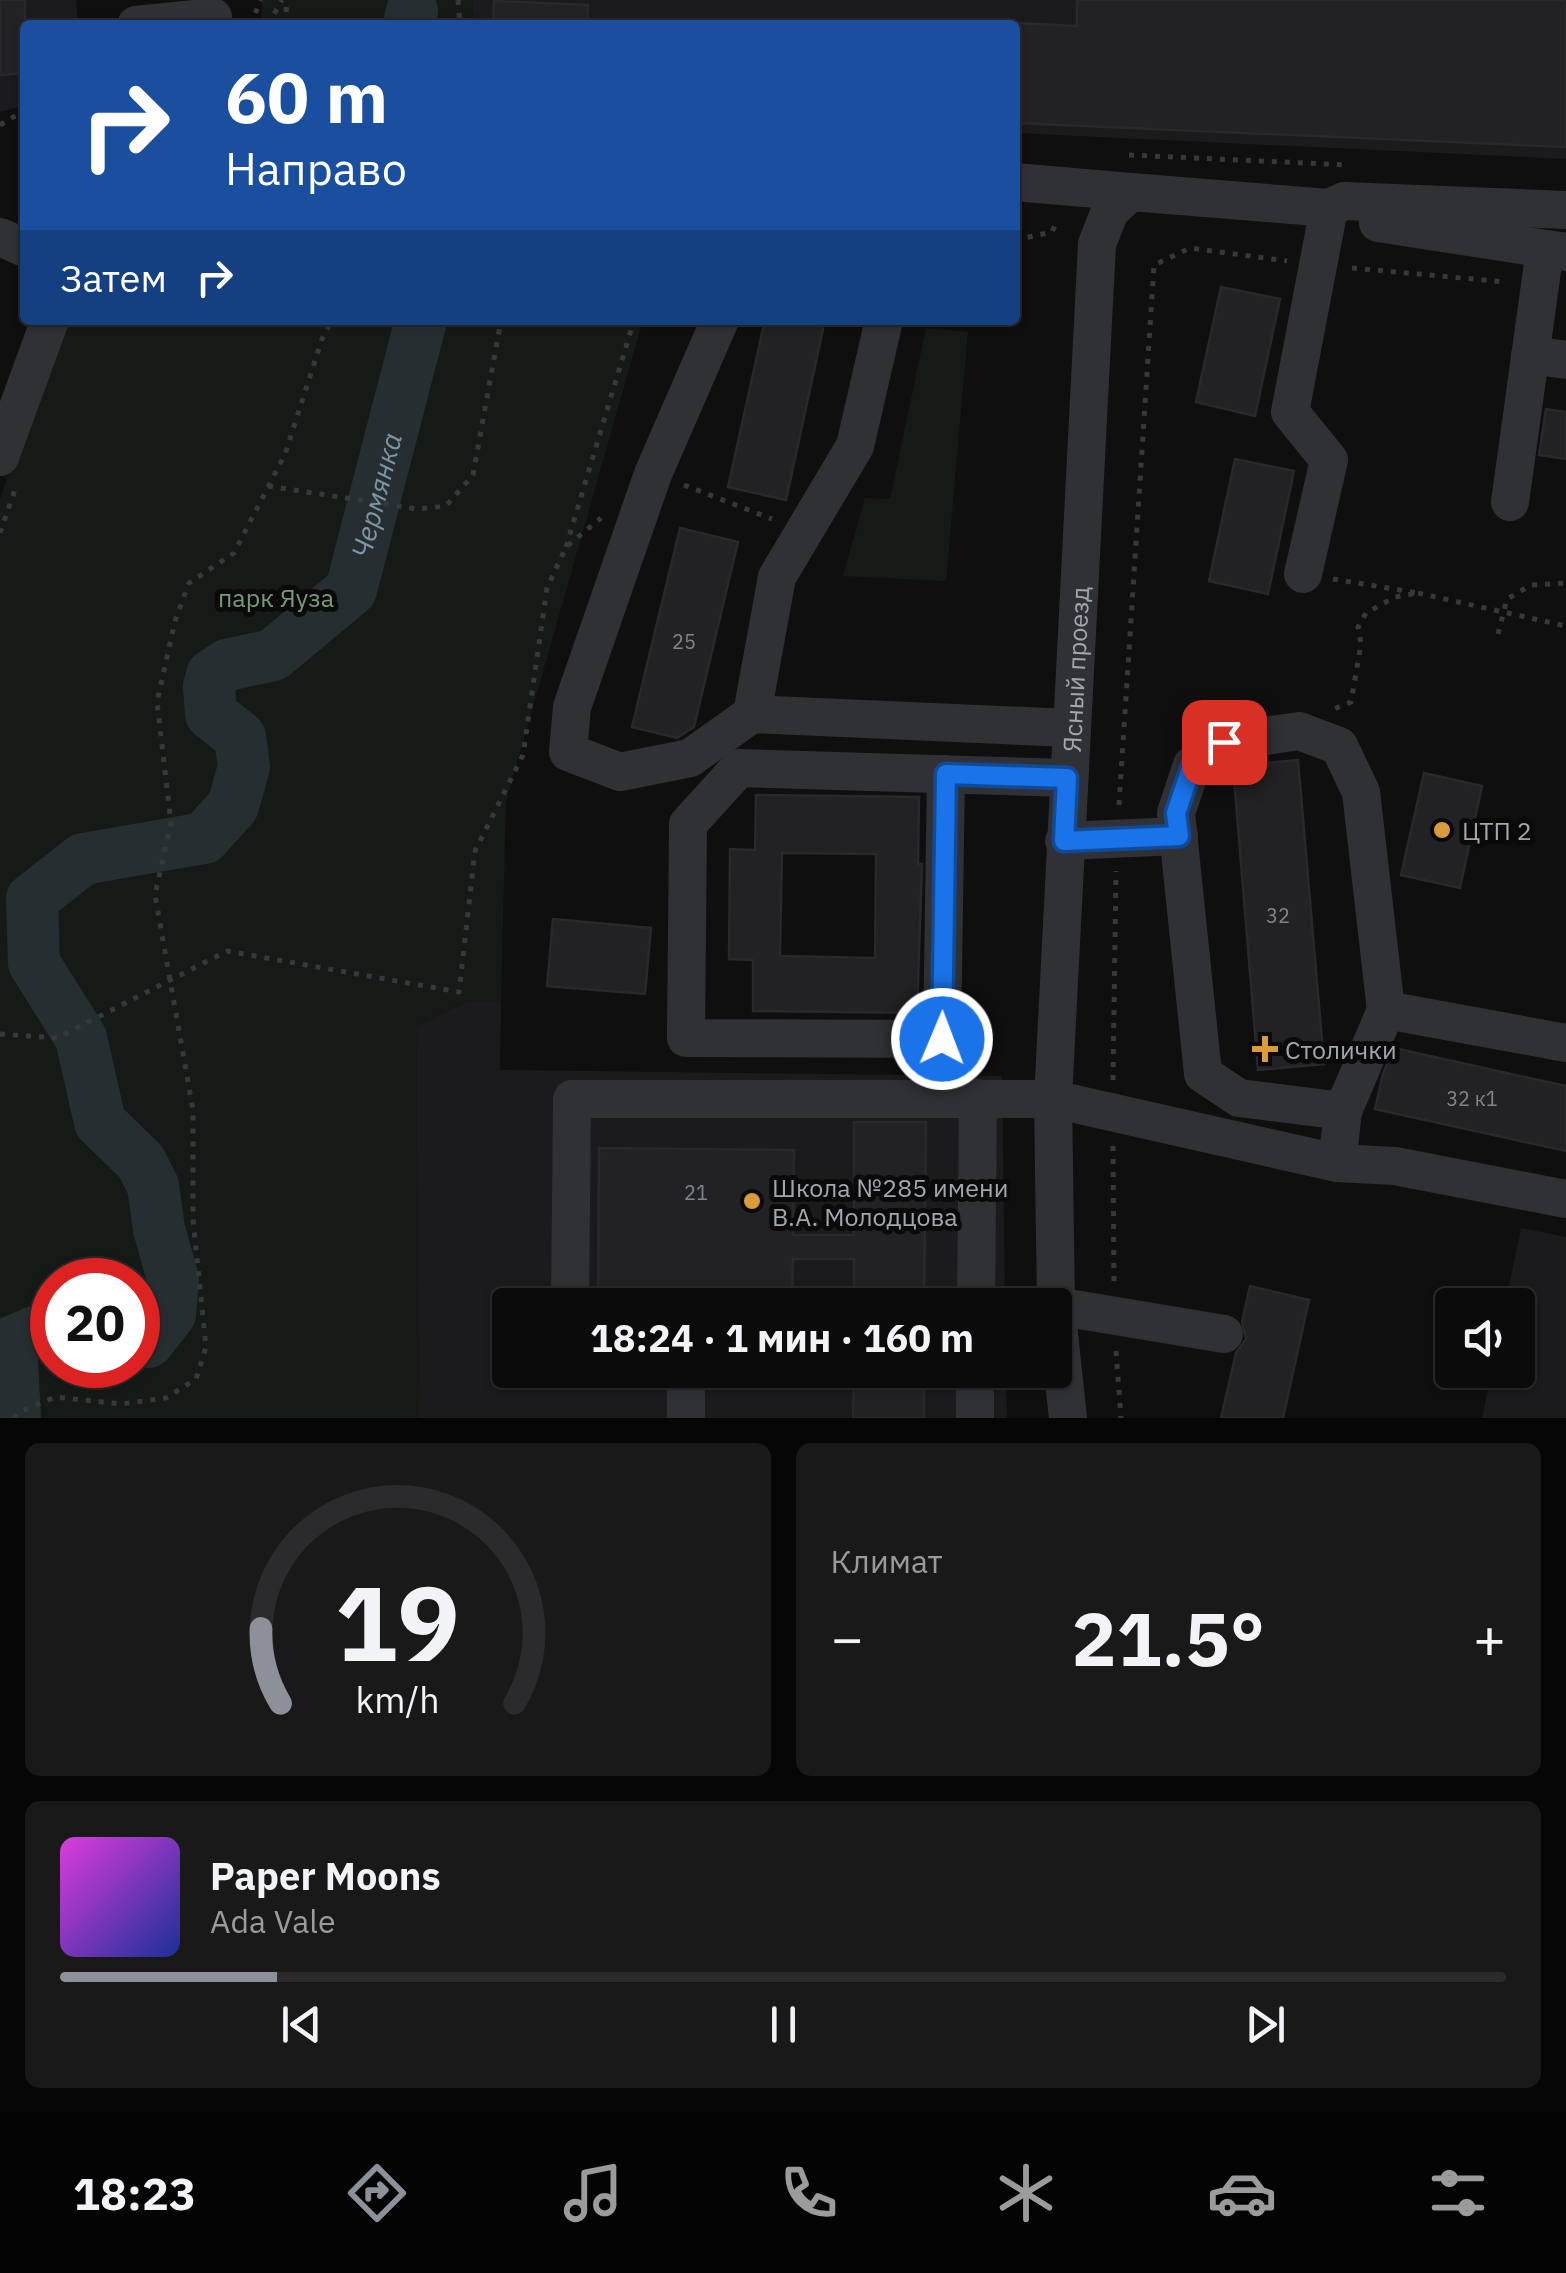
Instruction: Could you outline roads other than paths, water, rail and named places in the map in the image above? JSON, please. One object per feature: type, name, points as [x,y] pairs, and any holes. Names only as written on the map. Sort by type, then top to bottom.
[{"type":"street","points":[[184,20],[213,17]]},
{"type":"street","points":[[1020,182],[1329,208],[1344,201],[1566,210]]},
{"type":"street","name":"Ясный проезд","points":[[1056,1288],[1053,1099],[1096,244],[1110,211],[1131,192]]},
{"type":"street","points":[[1329,208],[1339,217],[1550,262],[1548,358],[1510,502]]},
{"type":"street","points":[[1303,574],[1329,460],[1290,412],[1329,208]]},
{"type":"street","points":[[0,457],[48,325]]},
{"type":"street","points":[[718,325],[653,474],[572,708],[568,752],[620,772],[690,758],[752,714],[1070,728]]},
{"type":"street","points":[[752,714],[777,577],[856,446],[883,325]]},
{"type":"street","points":[[1336,1164],[1343,1111],[1386,1010],[1361,792],[1340,746],[1299,731],[1224,742],[1192,766],[1176,813],[1203,1074],[1239,1098],[1343,1111]]},
{"type":"street","points":[[946,774],[942,1039],[686,1038],[688,824],[739,768],[946,774],[1067,778]]},
{"type":"street","points":[[1064,841],[1179,836]]},
{"type":"street","points":[[1386,1010],[1566,1043]]},
{"type":"street","points":[[976,1288],[978,1098]]},
{"type":"street","points":[[570,1288],[572,1100],[1053,1099],[1336,1164],[1395,1166],[1566,1199]]},
{"type":"street","points":[[1072,1309],[1224,1334]]},
{"type":"street","points":[[686,1388],[686,1418]]},
{"type":"street","points":[[975,1388],[975,1418]]},
{"type":"street","name":"Ясный проезд","points":[[1065,1388],[1068,1418]]},
{"type":"waterway","name":"Чермянка","points":[[410,20],[412,11]]},
{"type":"waterway","name":"Чермянка","points":[[160,1327],[170,1314],[173,1279],[159,1229],[153,1186],[141,1162],[100,1122],[81,1038],[34,963],[32,899],[83,859],[204,838],[233,806],[244,767],[240,737],[211,714],[212,675],[227,665],[273,655],[351,590],[420,325]]},
{"type":"waterway","name":"Чермянка","points":[[15,1418],[11,1342],[30,1334]]},
{"type":"place","name":"ЦТП 2","points":[[1442,830]]},
{"type":"place","name":"Столички","points":[[1265,1049]]},
{"type":"place","name":"Школа №285 имени В.А. Молодцова","points":[[752,1201]]},
{"type":"park label","name":"парк Яуза","points":[[276,597]]}]
